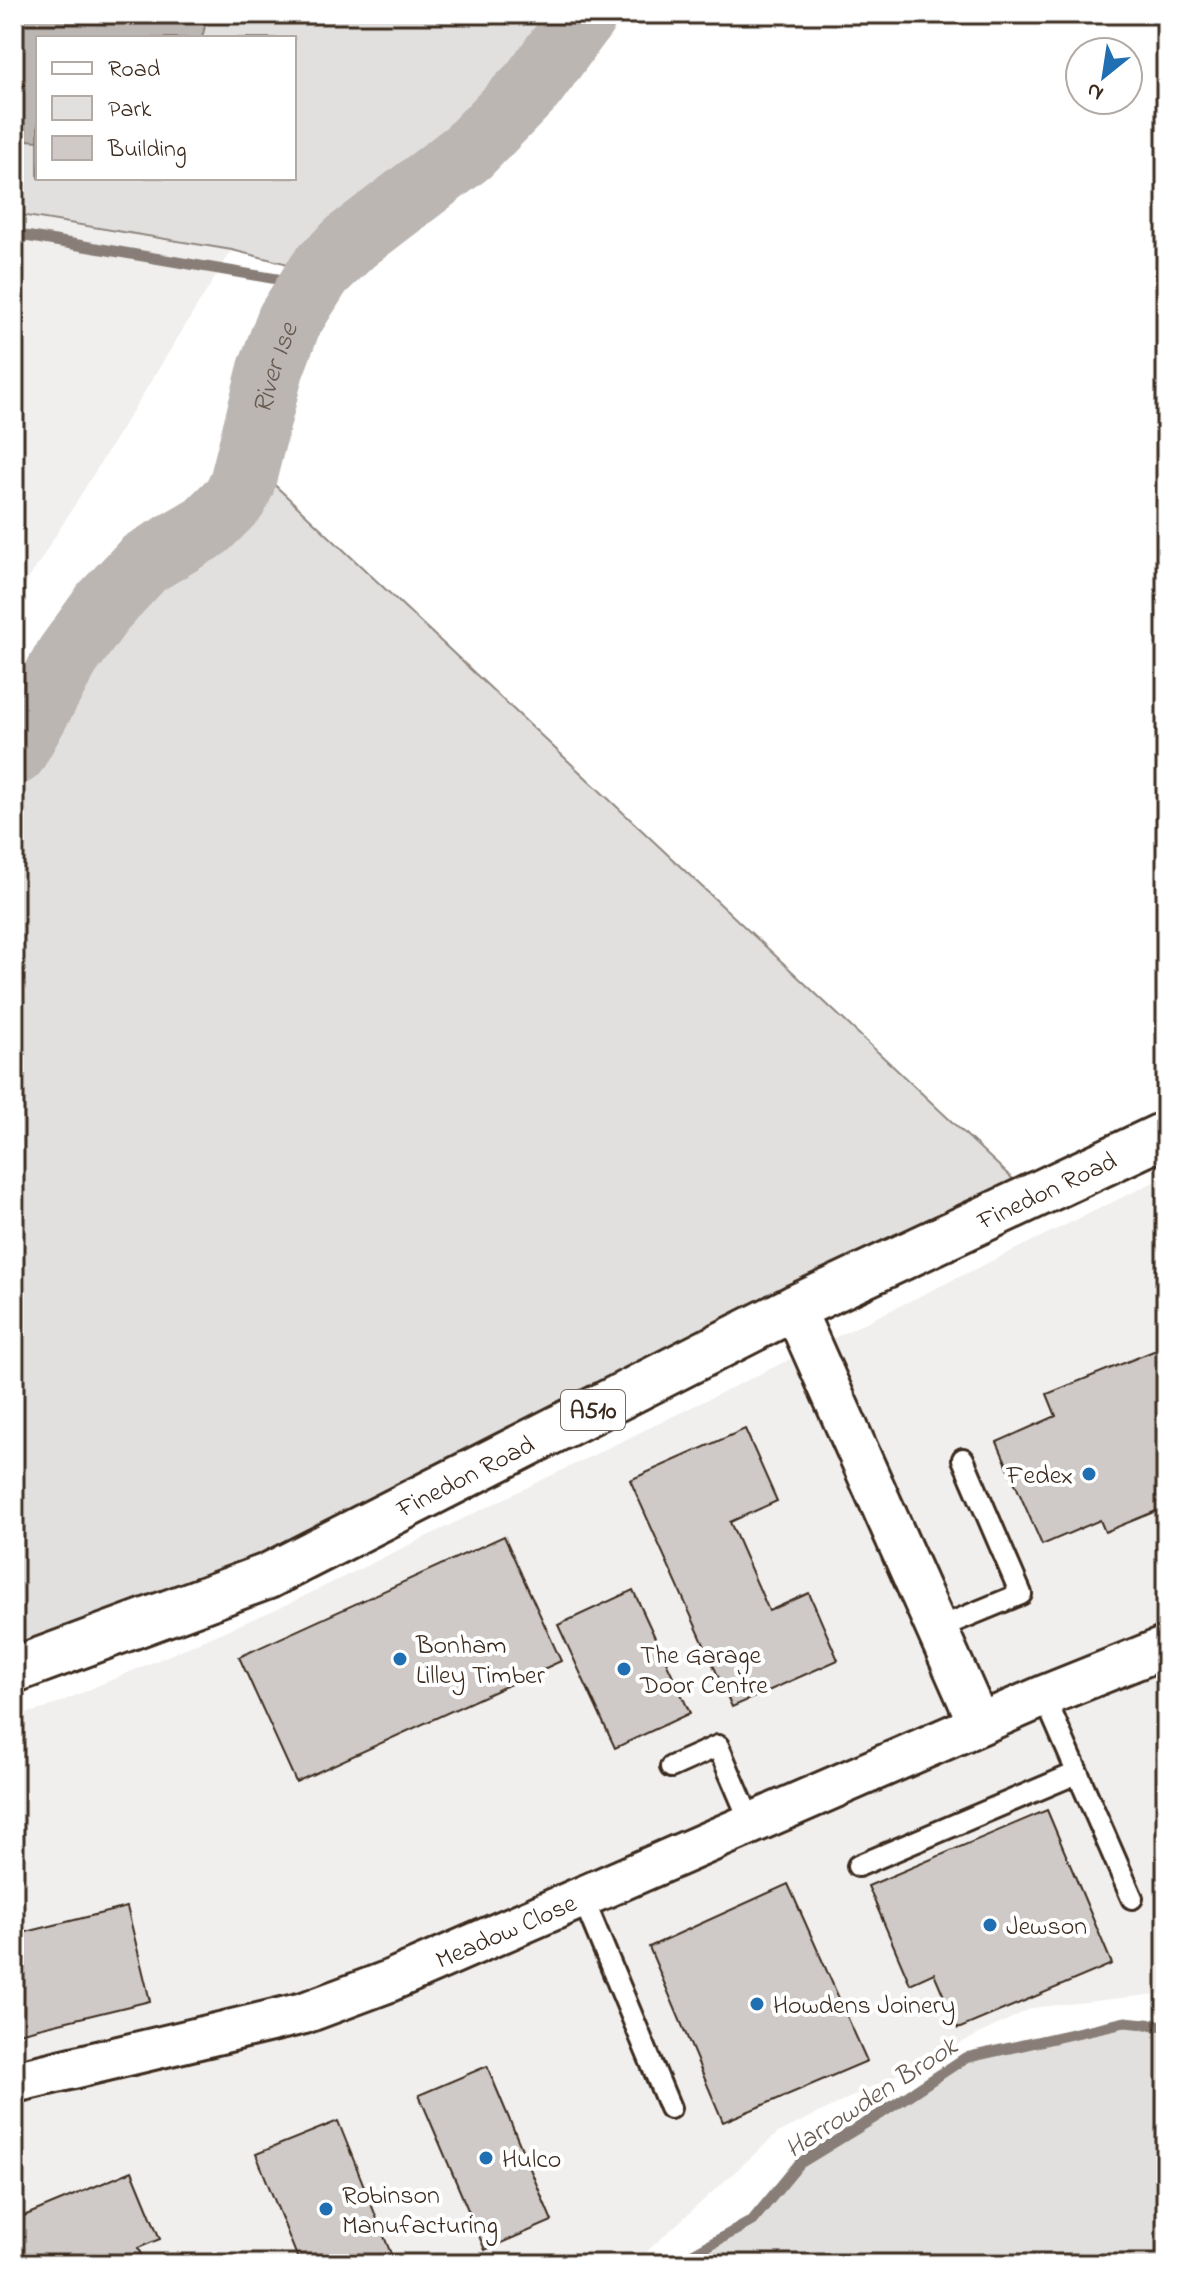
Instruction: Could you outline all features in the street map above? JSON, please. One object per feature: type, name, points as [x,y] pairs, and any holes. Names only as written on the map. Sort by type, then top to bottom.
[{"type":"main road","name":"Finedon Road","points":[[14,1670],[268,1576],[794,1308],[1166,1134]]},
{"type":"street","points":[[794,1308],[979,1724]]},
{"type":"street","name":"Meadow Close","points":[[14,2082],[304,2013],[387,1982],[1044,1696],[1166,1647]]},
{"type":"lane","points":[[936,1629],[1021,1594],[963,1459]]},
{"type":"lane","points":[[1044,1696],[1132,1898]]},
{"type":"lane","points":[[671,1767],[718,1746],[751,1823]]},
{"type":"lane","points":[[858,1866],[1077,1773]]},
{"type":"lane","points":[[582,1896],[670,2108]]},
{"type":"shaded area","points":[[14,14],[208,14],[202,36],[36,36],[36,141],[14,139]]},
{"type":"shaded area","points":[[14,214],[232,250],[14,603]]},
{"type":"shaded area","points":[[1166,1176],[1166,1993],[1032,2008],[778,2133],[633,2264],[14,2264],[14,1716],[44,1709],[290,1603]]},
{"type":"green space","points":[[14,14],[585,14],[533,85],[468,152],[352,241],[320,272],[232,250],[14,214]]},
{"type":"green space","points":[[248,460],[1032,1197],[14,1670],[14,753],[68,656],[104,606],[144,563],[207,526],[235,498]]},
{"type":"green space","points":[[1125,2022],[1166,2026],[1166,2264],[675,2264],[752,2221],[800,2163],[965,2058]]},
{"type":"building","name":"Fedex","points":[[1166,1346],[1166,1507],[1105,1532],[1100,1520],[1042,1545],[997,1442],[1056,1416],[1047,1394]]},
{"type":"building","points":[[745,1429],[777,1501],[730,1522],[769,1611],[809,1593],[838,1660],[732,1707],[630,1480]]},
{"type":"building","name":"Bonham Lilley Timber","points":[[504,1536],[561,1661],[296,1782],[239,1657]]},
{"type":"building","name":"The Garage Door Centre","points":[[633,1590],[690,1713],[615,1748],[558,1625]]},
{"type":"building","points":[[1166,1754],[1166,1779],[1157,1758]]},
{"type":"building","name":"Jewson","points":[[1047,1810],[1112,1964],[958,2029],[934,1973],[910,1984],[868,1886]]},
{"type":"building","name":"Howdens Joinery","points":[[788,1884],[867,2061],[723,2122],[649,1947]]},
{"type":"building","points":[[127,1907],[150,2001],[14,2034],[14,1935]]},
{"type":"building","name":"Hulco","points":[[487,2066],[552,2221],[485,2250],[419,2095]]},
{"type":"building","name":"Robinson Manufacturing","points":[[338,2121],[395,2264],[300,2264],[256,2154]]},
{"type":"building","points":[[132,2171],[160,2239],[138,2248],[145,2264],[14,2264],[14,2220]]},
{"type":"waterway","name":"River Ise","points":[[14,753],[68,656],[104,606],[144,563],[207,526],[235,498],[242,483],[271,369],[289,321],[320,272],[352,241],[468,152],[533,85],[585,14]]},
{"type":"waterway","points":[[14,234],[312,285]]},
{"type":"waterway","name":"Harrowden Brook","points":[[675,2264],[752,2221],[800,2163],[965,2058],[1125,2022],[1166,2026]]},
{"type":"place","name":"Fedex","points":[[1089,1474]]},
{"type":"place","name":"Bonham Lilley Timber","points":[[400,1659]]},
{"type":"place","name":"The Garage Door Centre","points":[[624,1669]]},
{"type":"place","name":"Jewson","points":[[990,1925]]},
{"type":"place","name":"Howdens Joinery","points":[[757,2004]]},
{"type":"place","name":"Hulco","points":[[486,2158]]},
{"type":"place","name":"Robinson Manufacturing","points":[[326,2209]]}]
